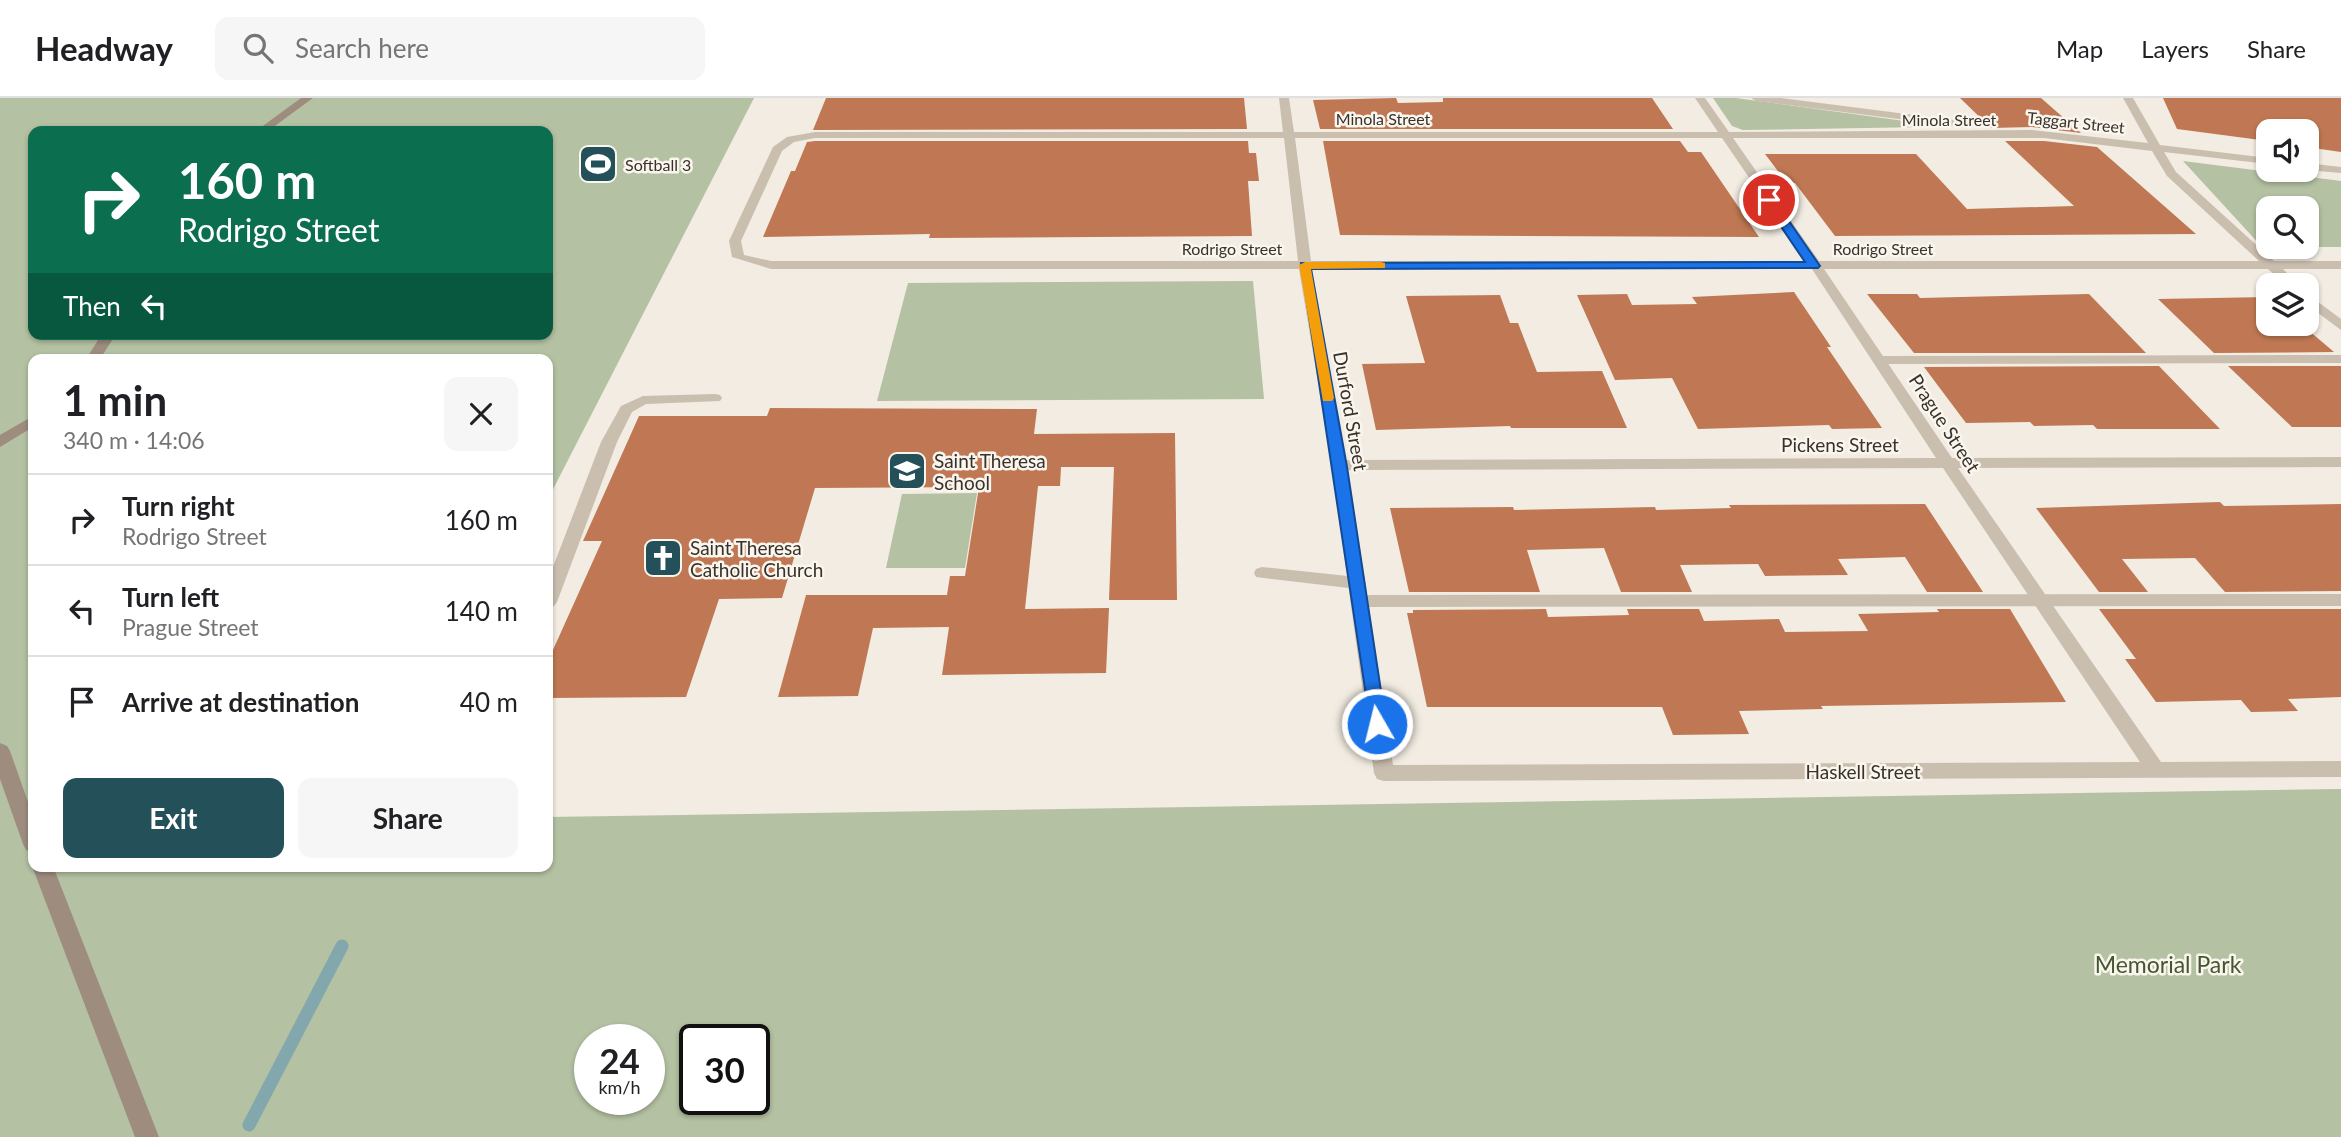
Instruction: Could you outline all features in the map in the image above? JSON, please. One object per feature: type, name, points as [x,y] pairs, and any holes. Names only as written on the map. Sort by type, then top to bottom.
[{"type":"street","points":[[268,126],[308,98]]},
{"type":"street","name":"Durford Street","points":[[1284,98],[1305,265],[1339,465],[1384,773]]},
{"type":"street","name":"Prague Street","points":[[1700,98],[1881,360],[1947,463],[2155,770]]},
{"type":"street","name":"Taggart Street","points":[[1756,98],[2256,160]]},
{"type":"street","points":[[2128,98],[2153,147],[2171,174],[2278,273]]},
{"type":"street","name":"Minola Street","points":[[757,194],[777,149],[791,139],[816,135],[2041,135]]},
{"type":"street","points":[[2319,167],[2341,170]]},
{"type":"street","name":"Rodrigo Street","points":[[757,194],[735,242],[738,257],[771,265],[2341,265]]},
{"type":"street","points":[[2319,308],[2341,326]]},
{"type":"street","points":[[1881,360],[2341,359]]},
{"type":"street","points":[[553,589],[609,442],[626,409],[643,400],[715,398]]},
{"type":"street","points":[[0,442],[28,423]]},
{"type":"street","name":"Pickens Street","points":[[1339,465],[2341,462]]},
{"type":"street","points":[[1262,573],[1358,592],[2042,600],[2341,600]]},
{"type":"street","points":[[0,751],[28,830]]},
{"type":"street","name":"Haskell Street","points":[[1384,773],[2341,769]]},
{"type":"street","points":[[44,872],[146,1134]]},
{"type":"green space","name":"Memorial Park","points":[[0,98],[754,98],[553,489],[553,354],[28,354],[28,872],[553,872],[553,817],[2341,789],[2341,1137],[0,1137]]},
{"type":"green space","points":[[1713,98],[1736,98],[1919,123],[1924,127],[1743,130],[1732,126]]},
{"type":"green space","points":[[2183,161],[2256,170],[2256,182],[2319,182],[2319,178],[2341,181],[2341,247],[2319,247],[2319,196],[2256,196],[2256,240]]},
{"type":"green space","points":[[1253,281],[1264,399],[877,401],[908,283]]},
{"type":"green space","points":[[977,493],[965,568],[886,568],[902,494]]},
{"type":"building","points":[[826,98],[1244,98],[1247,129],[813,130]]},
{"type":"building","points":[[1396,98],[1398,103],[1443,102],[1443,98],[1652,98],[1673,129],[1320,129],[1313,100]]},
{"type":"building","points":[[1960,98],[2041,98],[2081,133],[2032,127],[1991,128]]},
{"type":"building","points":[[2163,98],[2341,98],[2341,152],[2319,149],[2319,119],[2256,119],[2256,139],[2177,129]]},
{"type":"building","points":[[1248,141],[1249,153],[1256,153],[1259,181],[1248,181],[1252,236],[929,238],[930,234],[763,237],[791,171],[795,171],[807,142]]},
{"type":"building","points":[[1323,141],[1680,141],[1688,152],[1701,152],[1759,237],[1340,235]]},
{"type":"building","points":[[2005,141],[2044,141],[2097,147],[2196,234],[1835,236],[1795,183],[1787,183],[1765,154],[1916,154],[1967,209],[2074,206]]},
{"type":"building","points":[[1794,292],[1831,347],[1827,347],[1882,428],[1832,429],[1829,425],[1698,429],[1672,378],[1615,380],[1577,295],[1627,294],[1632,305],[1697,304],[1692,297]]},
{"type":"building","points":[[1867,294],[1917,294],[1920,298],[2089,294],[2146,353],[1914,353]]},
{"type":"building","points":[[1500,295],[1510,323],[1518,323],[1537,372],[1602,371],[1627,428],[1510,426],[1376,430],[1362,364],[1425,363],[1406,296]]},
{"type":"building","points":[[2256,297],[2256,336],[2315,336],[2334,352],[2214,353],[2158,299]]},
{"type":"building","points":[[2159,366],[2220,429],[2097,429],[2093,425],[2034,426],[2030,422],[1966,423],[1924,367]]},
{"type":"building","points":[[2228,366],[2341,366],[2341,427],[2292,427]]},
{"type":"building","name":"Saint Theresa Catholic Church","points":[[770,408],[1037,409],[1034,434],[1175,433],[1177,600],[1109,600],[1114,467],[1061,467],[1060,486],[1038,486],[1025,609],[1109,608],[1106,673],[942,675],[949,627],[873,628],[858,696],[778,697],[806,595],[947,595],[950,576],[965,576],[979,487],[815,488],[782,598],[719,599],[686,697],[553,698],[553,650],[602,541],[583,541],[639,416],[767,416]]},
{"type":"building","points":[[2220,502],[2224,506],[2341,504],[2341,591],[2225,592],[2195,558],[2122,559],[2148,592],[2099,592],[2036,508]]},
{"type":"building","points":[[1925,504],[1983,592],[1927,592],[1905,557],[1838,559],[1848,575],[1765,576],[1758,564],[1680,565],[1692,592],[1621,592],[1604,548],[1527,550],[1540,592],[1409,592],[1390,508],[1513,507],[1514,510],[1655,507],[1656,510],[1731,508],[1729,505]]},
{"type":"building","points":[[1546,609],[1548,617],[1629,615],[1627,609],[1699,609],[1704,621],[1779,619],[1785,632],[1868,631],[1858,614],[1939,612],[1937,609],[2010,609],[2066,702],[1821,706],[1823,709],[1739,711],[1749,734],[1673,735],[1662,707],[1427,707],[1407,613],[1413,613],[1413,610]]},
{"type":"building","points":[[2099,609],[2341,609],[2341,697],[2288,699],[2298,711],[2251,712],[2241,700],[2156,702],[2125,659],[2136,659]]},
{"type":"waterway","points":[[249,1125],[342,946]]},
{"type":"slow traffic","points":[[1328,398],[1305,265],[1381,265]]},
{"type":"place","name":"Softball 3","points":[[598,164]]},
{"type":"place","name":"Saint Theresa School","points":[[907,471]]},
{"type":"place","name":"Saint Theresa Catholic Church","points":[[663,558]]},
{"type":"route","points":[[1377,724],[1340,467],[1305,265],[1814,266],[1769,200]]}]
